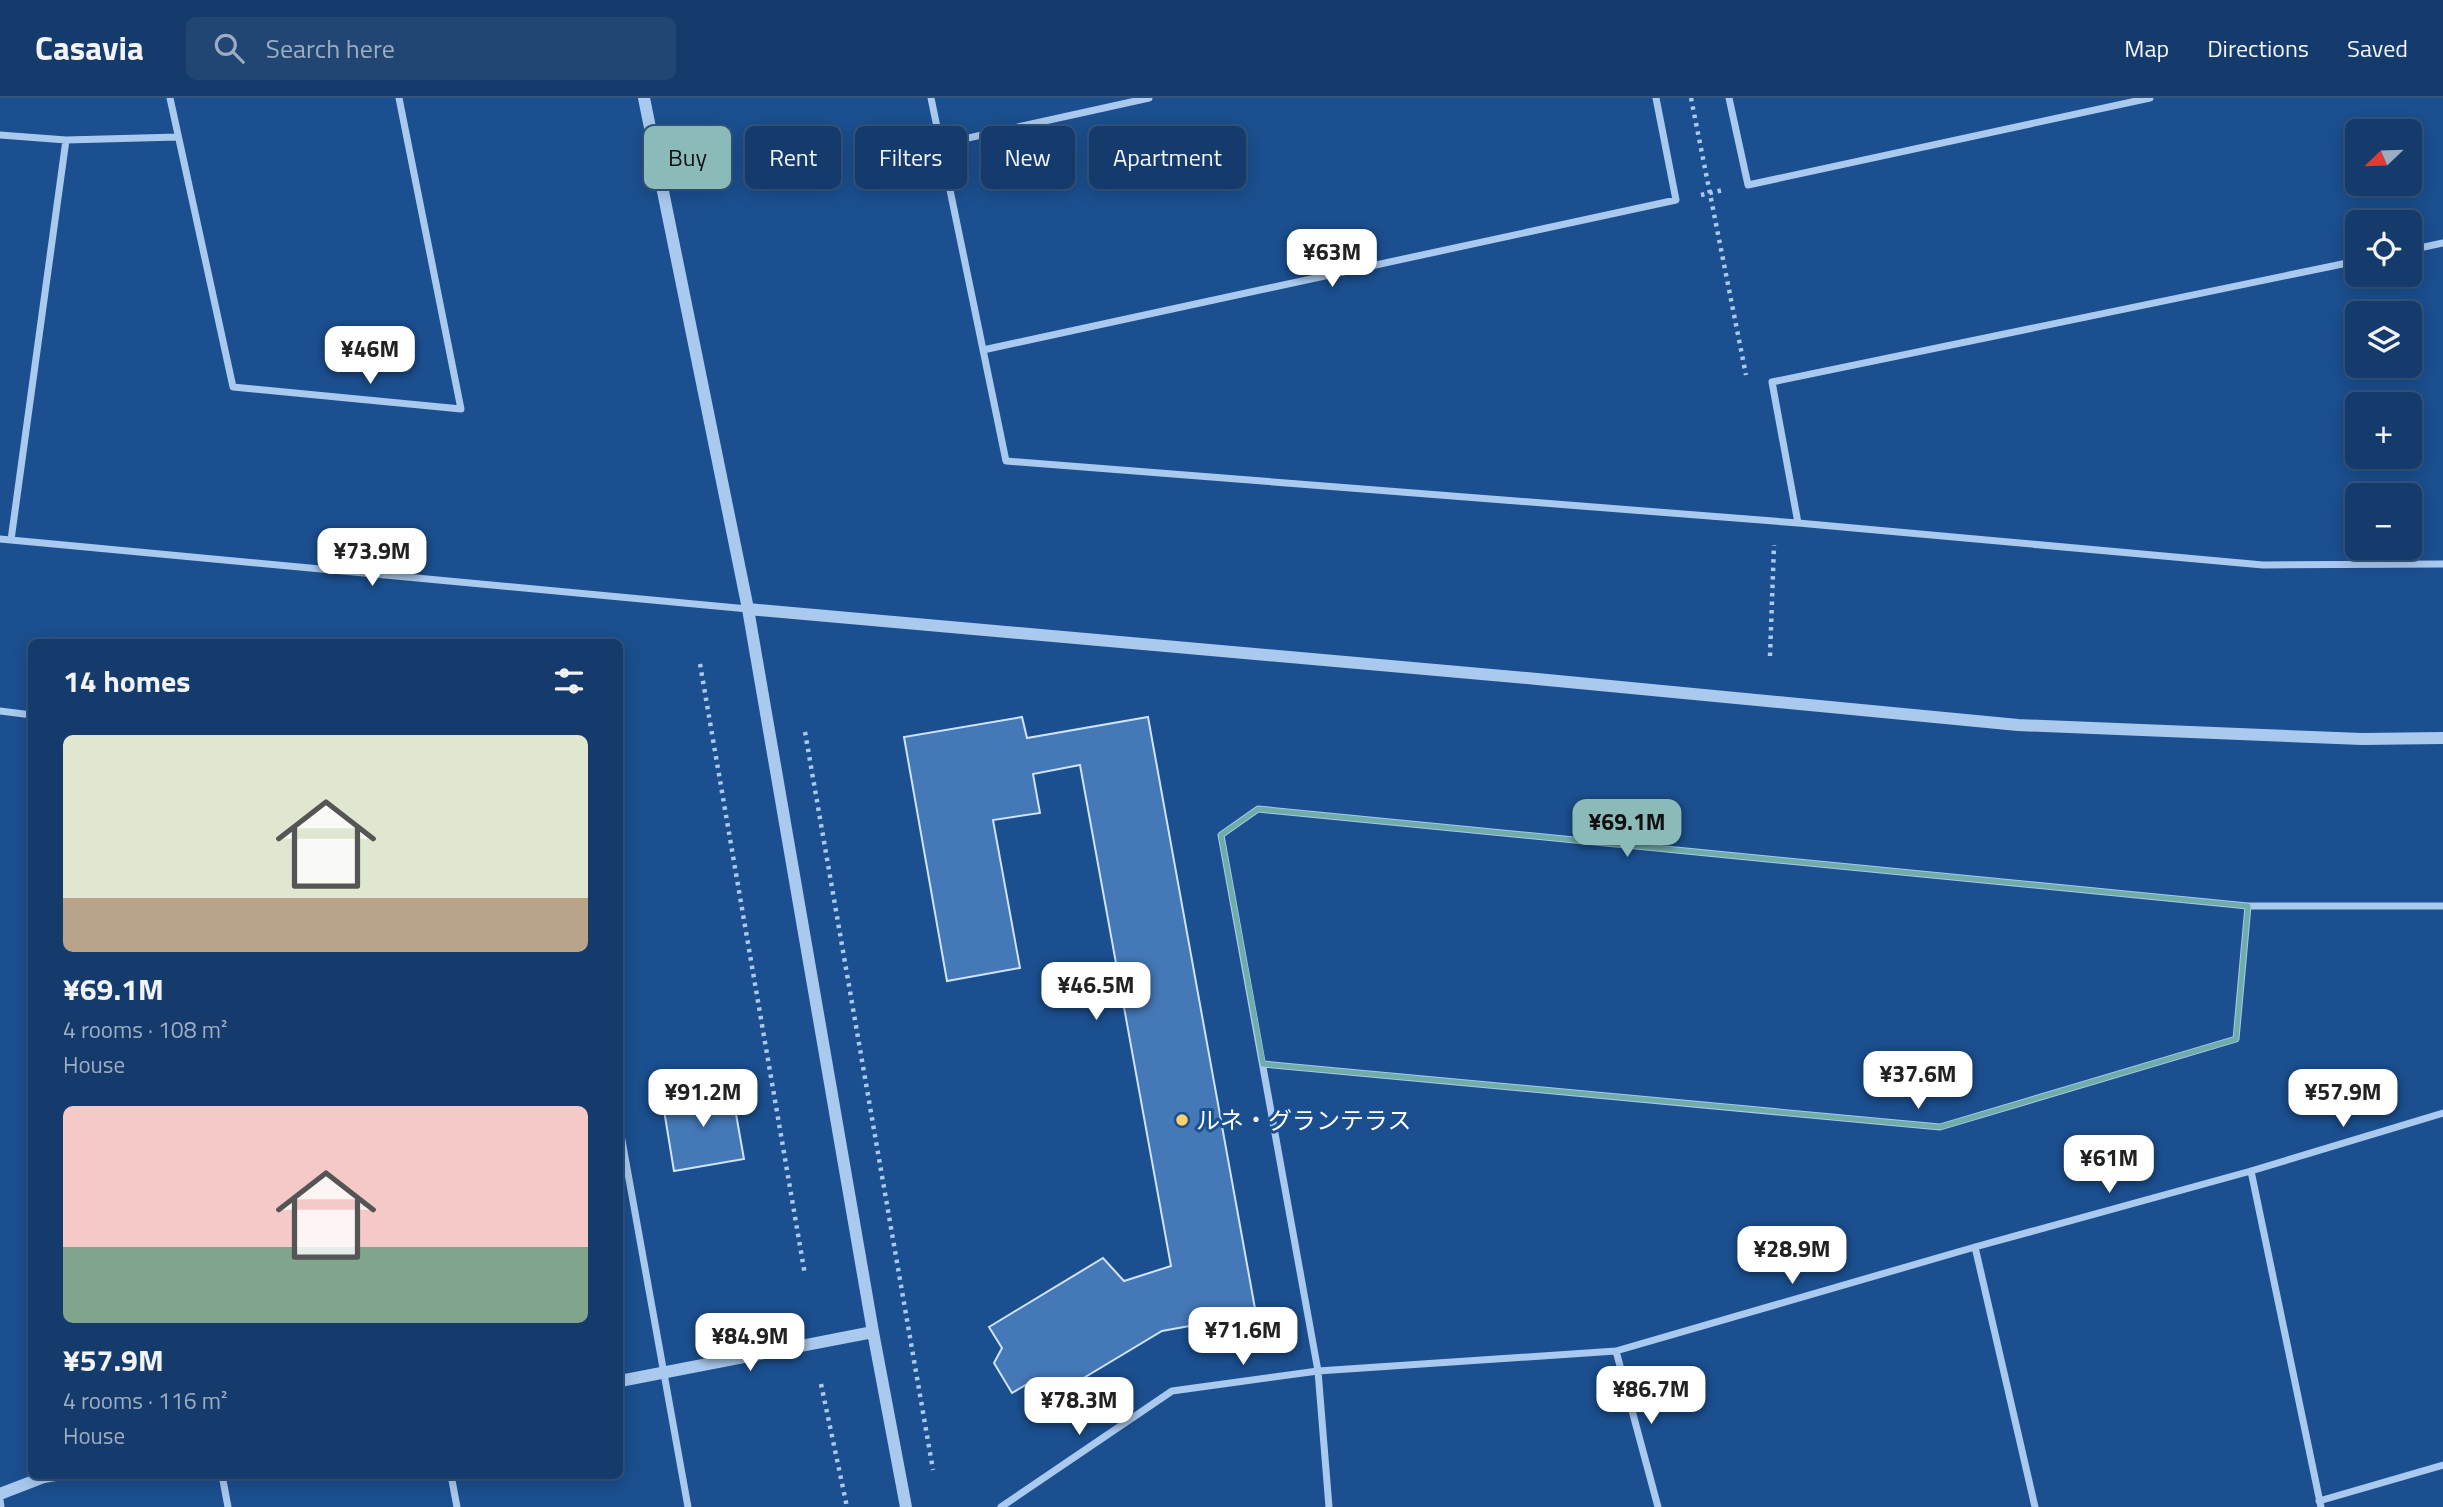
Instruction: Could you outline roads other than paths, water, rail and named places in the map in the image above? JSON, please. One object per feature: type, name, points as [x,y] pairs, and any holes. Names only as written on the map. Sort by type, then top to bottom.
[{"type":"street","points":[[170,98],[233,387],[461,409],[398,98]]},
{"type":"street","points":[[644,98],[748,609],[873,1332],[906,1507]]},
{"type":"street","points":[[931,98],[937,126]]},
{"type":"street","points":[[967,138],[1149,98]]},
{"type":"street","points":[[983,349],[1676,200],[1656,98]]},
{"type":"street","points":[[1728,98],[1748,185],[2150,98]]},
{"type":"street","points":[[0,135],[66,140],[178,137]]},
{"type":"street","points":[[10,540],[66,140]]},
{"type":"street","points":[[950,189],[1006,461],[1775,521],[2263,565],[2443,564]]},
{"type":"street","points":[[2422,247],[2443,243]]},
{"type":"street","points":[[1798,523],[1772,382],[2345,263]]},
{"type":"street","points":[[0,538],[2018,725],[2362,739],[2443,738]]},
{"type":"street","points":[[0,711],[28,714]]},
{"type":"street","points":[[1329,1507],[1318,1371],[1221,835],[1258,808],[2248,906],[2443,906]]},
{"type":"street","points":[[1263,1064],[1940,1127],[2236,1039],[2248,906]]},
{"type":"street","points":[[1001,1507],[1172,1391],[1318,1371],[1616,1351],[1975,1247],[2251,1171],[2443,1113]]},
{"type":"street","points":[[623,1146],[688,1507]]},
{"type":"street","points":[[2251,1171],[2320,1504],[2443,1465]]},
{"type":"street","points":[[1975,1247],[2035,1507]]},
{"type":"street","points":[[623,1380],[873,1332]]},
{"type":"street","points":[[1616,1351],[1658,1507]]},
{"type":"street","points":[[0,1494],[39,1479]]},
{"type":"street","points":[[223,1479],[228,1507]]},
{"type":"street","points":[[452,1479],[457,1507]]},
{"type":"street","points":[[0,1500],[1,1507]]},
{"type":"place","name":"ルネ・グランテラス","points":[[1182,1120]]}]
